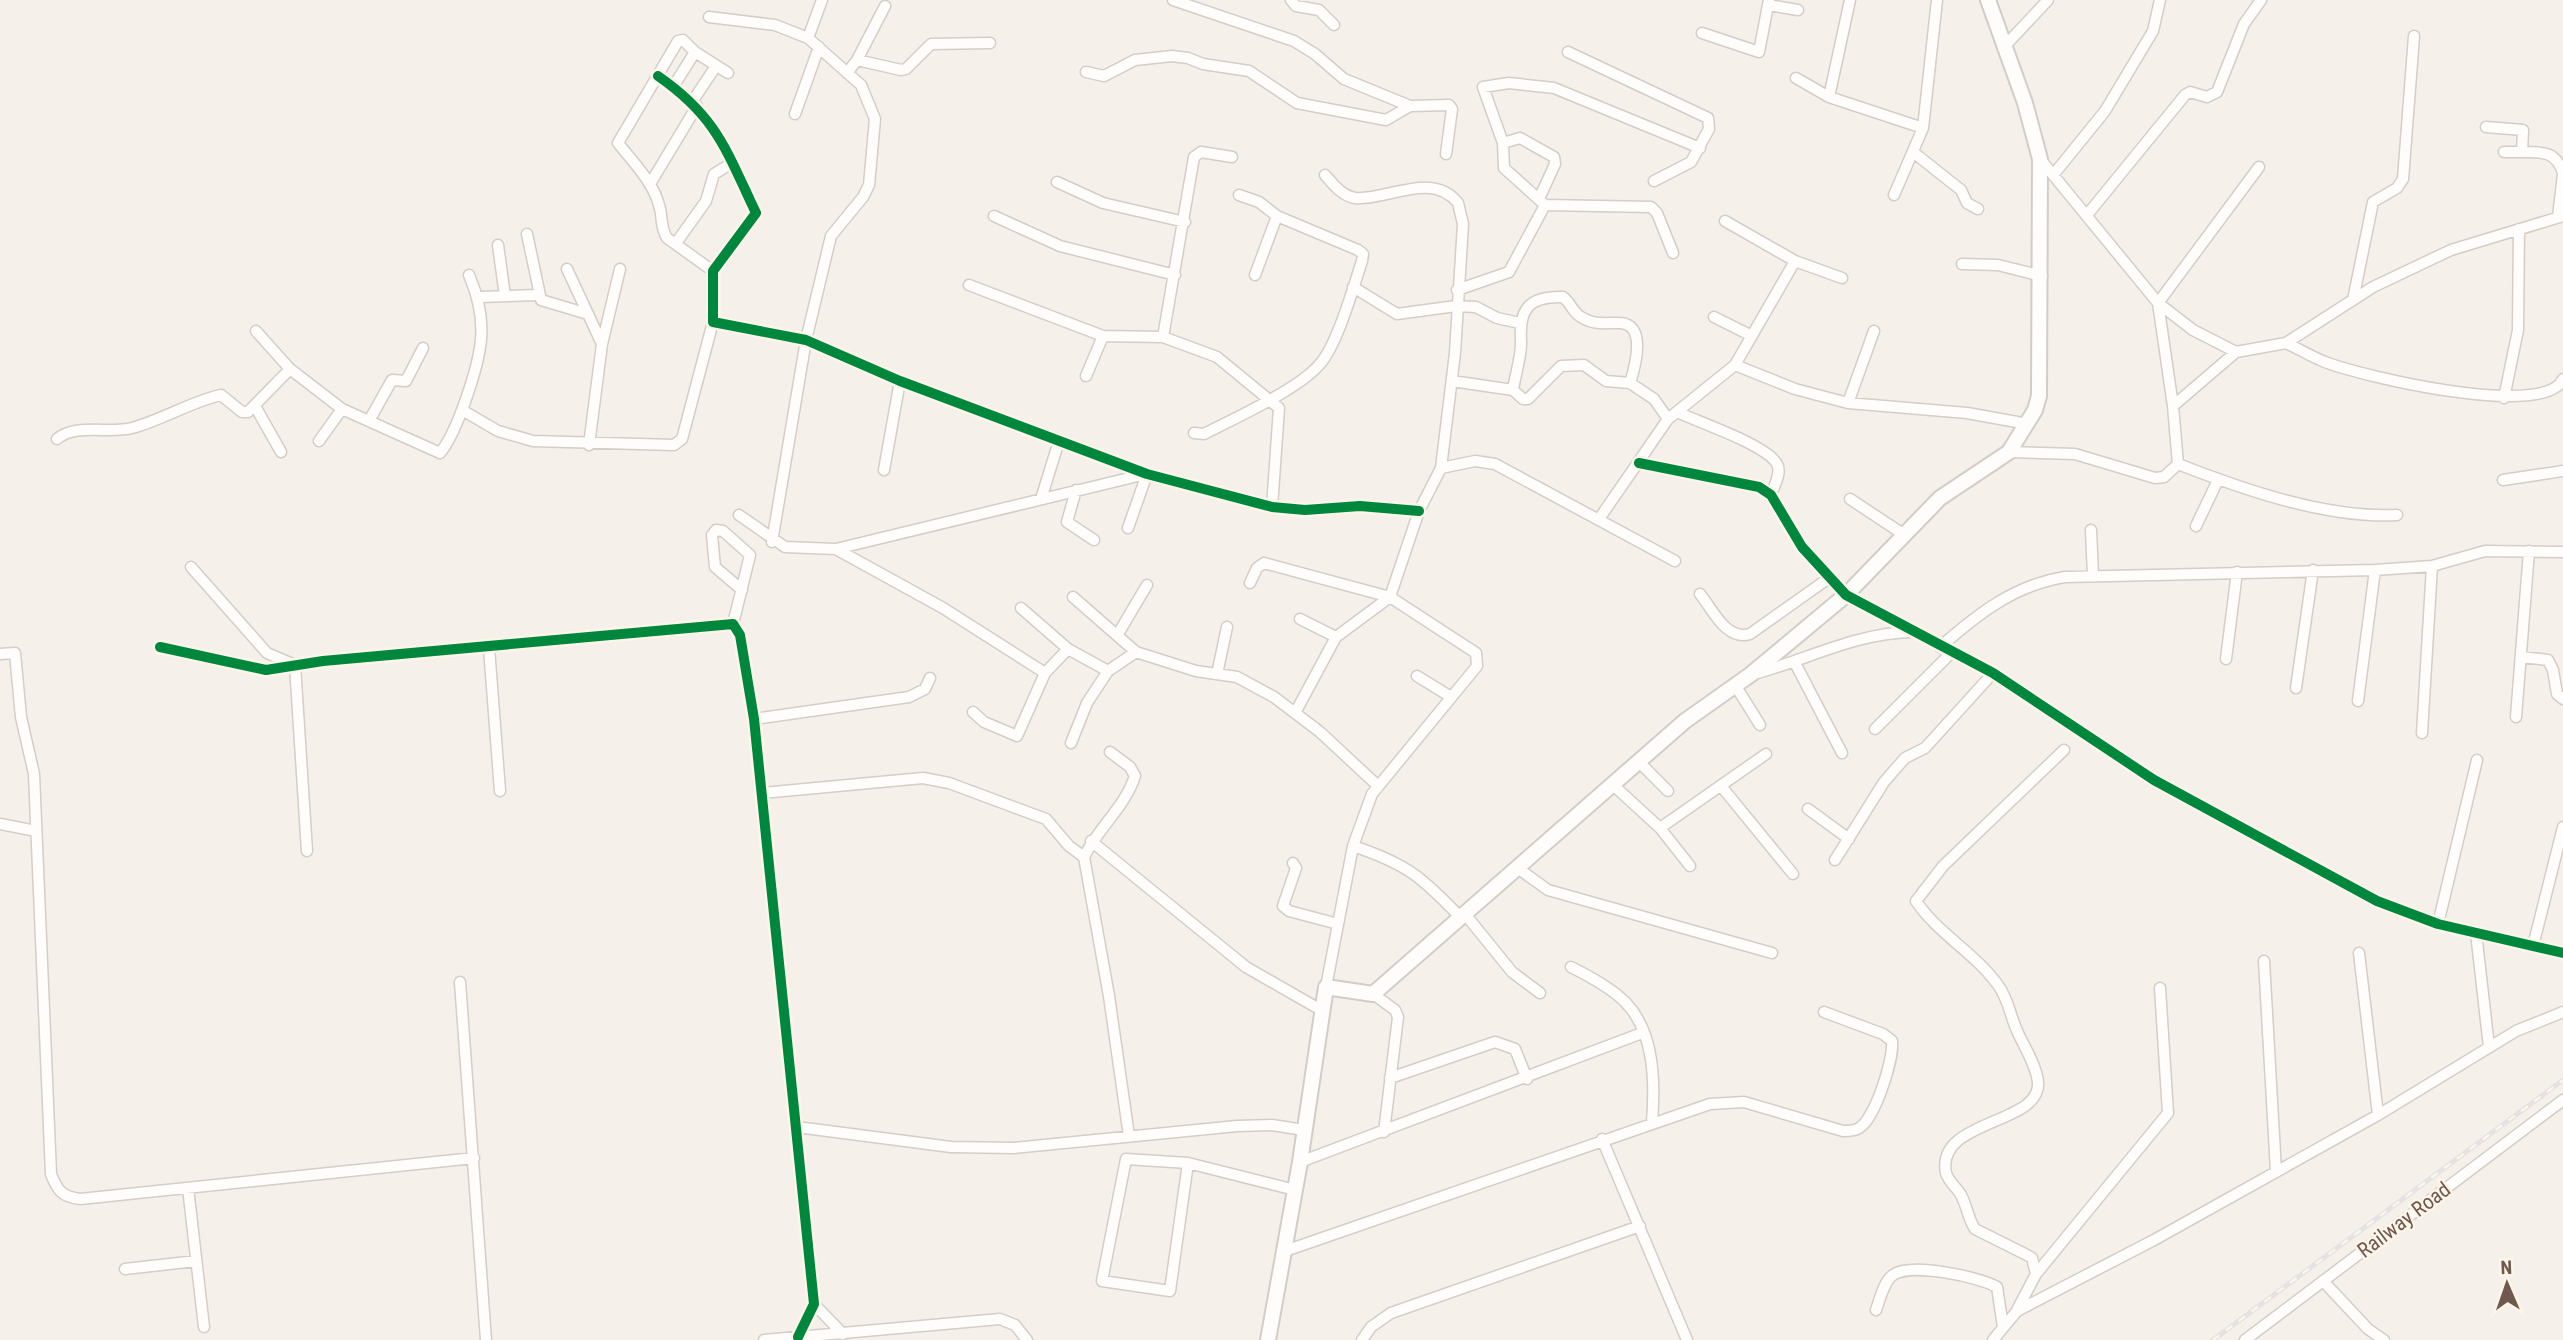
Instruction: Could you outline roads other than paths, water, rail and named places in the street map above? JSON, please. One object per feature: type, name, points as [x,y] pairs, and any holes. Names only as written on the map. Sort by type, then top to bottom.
[{"type":"main road","points":[[1268,1340],[1296,1191],[1326,986],[1373,994],[1685,721],[1750,675],[1846,595],[1940,498],[2009,452],[2028,424],[2039,396],[2042,276],[2040,159],[2025,103],[2003,48],[1988,0]]},
{"type":"street","points":[[808,38],[822,0]]},
{"type":"street","points":[[1173,0],[1294,41],[1315,54],[1343,79],[1410,106],[1449,105],[1451,109],[1446,154]]},
{"type":"street","points":[[1291,0],[1296,6],[1319,10],[1334,25]]},
{"type":"street","points":[[1829,97],[1850,0]]},
{"type":"street","points":[[1894,195],[1923,128],[1937,0]]},
{"type":"street","points":[[2003,48],[2048,0]]},
{"type":"street","points":[[2054,174],[2105,111],[2153,32],[2160,0]]},
{"type":"street","points":[[2087,215],[2185,95],[2190,92],[2207,97],[2217,92],[2244,24],[2262,0]]},
{"type":"street","points":[[1702,33],[1759,52],[1768,2],[1798,10]]},
{"type":"street","points":[[847,73],[857,60],[885,6]]},
{"type":"street","points":[[709,18],[775,25],[808,38],[861,85],[875,118],[871,172],[863,197],[831,236],[806,340],[772,542]]},
{"type":"street","points":[[2353,300],[2373,202],[2397,188],[2403,180],[2414,36]]},
{"type":"street","points":[[713,271],[663,233],[660,205],[650,184],[618,143],[678,41],[683,40],[695,52],[728,73]]},
{"type":"street","points":[[857,60],[901,70],[906,69],[930,44],[990,43]]},
{"type":"street","points":[[795,114],[819,47]]},
{"type":"street","points":[[1568,51],[1708,118],[1709,129],[1691,162],[1654,181]]},
{"type":"street","points":[[673,87],[695,52]]},
{"type":"street","points":[[1086,72],[1104,76],[1135,60],[1172,56],[1249,71],[1272,83],[1297,103],[1329,111],[1385,120],[1410,106]]},
{"type":"street","points":[[650,184],[716,66]]},
{"type":"street","points":[[462,410],[498,431],[533,441],[589,444],[679,443],[713,323],[713,271],[756,213],[716,131],[694,104],[658,76]]},
{"type":"street","points":[[1796,78],[1829,97],[1923,128]]},
{"type":"street","points":[[1672,253],[1657,213],[1651,207],[1542,202],[1504,168],[1503,143],[1482,91],[1486,85],[1510,83],[1553,88],[1700,148]]},
{"type":"street","points":[[2486,127],[2523,130],[2522,152]]},
{"type":"street","points":[[1457,290],[1509,272],[1542,202],[1555,164],[1554,158],[1520,138],[1503,143]]},
{"type":"street","points":[[1913,152],[1961,190],[1967,203],[1978,209]]},
{"type":"street","points":[[2173,406],[2236,352],[2286,343],[2373,287],[2451,250],[2561,216],[2563,174],[2559,161],[2548,152],[2504,152]]},
{"type":"street","points":[[1163,337],[1196,154],[1232,157]]},
{"type":"street","points":[[2040,159],[2158,303],[2193,330],[2236,352]]},
{"type":"street","points":[[676,243],[706,201],[714,174],[732,163]]},
{"type":"street","points":[[2178,464],[2173,406],[2158,303],[2259,167]]},
{"type":"street","points":[[1295,713],[1336,637],[1390,597],[1419,511],[1441,468],[1451,381],[1462,224],[1458,203],[1442,191],[1415,188],[1356,198],[1345,195],[1325,175]]},
{"type":"street","points":[[1057,182],[1103,202],[1185,222]]},
{"type":"street","points":[[1194,433],[1204,434],[1271,399],[1319,366],[1329,349],[1363,254],[1277,216],[1259,202],[1239,195]]},
{"type":"street","points":[[994,216],[1060,246],[1175,275]]},
{"type":"street","points":[[1255,275],[1277,216]]},
{"type":"street","points":[[1725,221],[1795,261],[1842,278]]},
{"type":"street","points":[[2504,398],[2518,330],[2519,229]]},
{"type":"street","points":[[527,234],[537,295]]},
{"type":"street","points":[[498,245],[505,296]]},
{"type":"street","points":[[1599,519],[1672,415],[1735,365],[1795,261]]},
{"type":"street","points":[[1962,264],[1997,265],[2042,276]]},
{"type":"street","points":[[567,269],[602,344]]},
{"type":"street","points":[[589,444],[602,344],[620,269]]},
{"type":"street","points":[[256,331],[290,369],[342,409],[370,419],[440,453],[462,410],[481,340],[479,297],[469,275]]},
{"type":"street","points":[[969,285],[1103,335],[1163,337],[1217,357],[1271,399],[1280,412],[1272,507]]},
{"type":"street","points":[[1353,287],[1397,314],[1456,306],[1476,307],[1497,318],[1520,323]]},
{"type":"street","points":[[479,297],[537,295],[547,302],[588,314]]},
{"type":"street","points":[[1513,390],[1521,339],[1520,323],[1526,309],[1536,299],[1563,297],[1580,317],[1600,325],[1618,322],[1631,327],[1635,334],[1637,357],[1630,383]]},
{"type":"street","points":[[1714,317],[1752,336]]},
{"type":"street","points":[[713,323],[806,340],[900,381],[1147,474],[1272,507],[1305,510],[1360,506],[1419,511]]},
{"type":"street","points":[[1848,403],[1874,331]]},
{"type":"street","points":[[1086,376],[1103,335]]},
{"type":"street","points":[[2286,343],[2324,362],[2376,378],[2504,398],[2551,393],[2560,386],[2563,379]]},
{"type":"street","points":[[370,419],[392,380],[406,381],[423,348]]},
{"type":"street","points":[[1451,381],[1513,390],[1523,399],[1528,398],[1555,370],[1574,364],[1584,365],[1606,381],[1630,383],[1672,415],[1758,449],[1777,462],[1780,472],[1771,495]]},
{"type":"street","points":[[1735,365],[1795,389],[1848,403],[1967,413],[2028,424]]},
{"type":"street","points":[[57,439],[62,434],[79,431],[132,428],[221,395],[242,412],[255,406],[290,369]]},
{"type":"street","points":[[884,470],[900,381]]},
{"type":"street","points":[[255,406],[281,452]]},
{"type":"street","points":[[319,441],[342,409]]},
{"type":"street","points":[[1041,499],[1059,441]]},
{"type":"street","points":[[2009,452],[2075,454],[2155,478],[2164,477],[2178,464]]},
{"type":"street","points":[[1441,468],[1475,461],[1495,464],[1675,561]]},
{"type":"street","points":[[1639,463],[1759,487],[1771,495],[1802,547],[1846,595],[1911,632],[1993,673],[2154,780],[2341,884],[2413,916],[2438,924],[2563,953]]},
{"type":"street","points":[[2178,464],[2218,480],[2314,506],[2374,517],[2397,515]]},
{"type":"street","points":[[2502,480],[2563,471]]},
{"type":"street","points":[[739,515],[772,542],[799,550],[836,550],[1147,474]]},
{"type":"street","points":[[1128,528],[1147,474]]},
{"type":"street","points":[[2196,526],[2218,480]]},
{"type":"street","points":[[1076,490],[1067,522],[1094,540]]},
{"type":"street","points":[[1850,499],[1903,534]]},
{"type":"street","points":[[742,590],[715,567],[712,536],[716,530],[723,531],[750,555],[742,590],[733,624],[740,635],[754,719],[814,1304],[798,1337]]},
{"type":"street","points":[[2091,530],[2093,575]]},
{"type":"street","points":[[836,550],[943,608],[1045,673]]},
{"type":"street","points":[[1940,647],[2006,596],[2050,579],[2093,575],[2375,569],[2432,566],[2485,551],[2563,552]]},
{"type":"street","points":[[2516,717],[2529,551]]},
{"type":"street","points":[[1250,583],[1257,568],[1264,563],[1390,597],[1476,653],[1477,666],[1377,785],[1361,816],[1326,986]]},
{"type":"street","points":[[2422,733],[2432,566]]},
{"type":"street","points":[[191,567],[267,653],[295,665]]},
{"type":"street","points":[[2358,701],[2375,569]]},
{"type":"street","points":[[2296,688],[2313,570]]},
{"type":"street","points":[[2226,659],[2236,572]]},
{"type":"street","points":[[1700,594],[1731,634],[1740,637],[1750,634],[1829,578]]},
{"type":"street","points":[[1118,634],[1147,585]]},
{"type":"street","points":[[1073,597],[1136,652],[1196,671],[1237,677],[1295,713],[1377,785]]},
{"type":"street","points":[[1021,608],[1068,649],[1108,671]]},
{"type":"street","points":[[1300,619],[1336,637]]},
{"type":"street","points":[[160,647],[266,670],[295,665],[733,624]]},
{"type":"street","points":[[1217,674],[1227,627]]},
{"type":"street","points":[[1750,675],[1795,663],[1860,638],[1911,632]]},
{"type":"street","points":[[489,648],[500,791]]},
{"type":"street","points":[[972,712],[984,722],[1017,736],[1045,673],[1068,649]]},
{"type":"street","points":[[1071,743],[1087,703],[1108,671],[1136,652]]},
{"type":"street","points":[[0,654],[15,653],[20,717],[34,774],[51,1174],[56,1189],[66,1197],[80,1199],[474,1158]]},
{"type":"street","points":[[1875,729],[1951,653]]},
{"type":"street","points":[[2521,657],[2548,660],[2553,670],[2555,689],[2563,699]]},
{"type":"street","points":[[1795,663],[1842,753]]},
{"type":"street","points":[[295,665],[307,851]]},
{"type":"street","points":[[1835,860],[1884,782],[1905,758],[1925,748],[1993,673]]},
{"type":"street","points":[[1417,676],[1451,698]]},
{"type":"street","points":[[754,719],[909,697],[925,689],[930,678]]},
{"type":"street","points":[[1735,685],[1760,725]]},
{"type":"street","points":[[2036,1274],[2032,1258],[1975,1229],[1962,1196],[1946,1175],[1950,1152],[1964,1134],[1986,1128],[2006,1113],[2034,1101],[2038,1093],[2035,1069],[2014,1024],[2007,1000],[1997,983],[1916,901],[1943,866],[2064,750]]},
{"type":"street","points":[[1110,752],[1130,767],[1135,776],[1130,791],[1091,841],[1084,858],[1109,996],[1129,1136]]},
{"type":"street","points":[[1660,828],[1766,754]]},
{"type":"street","points":[[2438,924],[2477,760]]},
{"type":"street","points":[[1638,761],[1668,791]]},
{"type":"street","points":[[762,793],[923,778],[949,783],[1046,818],[1069,846],[1084,858]]},
{"type":"street","points":[[1612,784],[1660,828],[1690,866]]},
{"type":"street","points":[[1721,786],[1793,874]]},
{"type":"street","points":[[1808,809],[1849,839]]},
{"type":"street","points":[[0,824],[36,831]]},
{"type":"street","points":[[2533,946],[2563,830]]},
{"type":"street","points":[[1091,841],[1246,967],[1321,1010]]},
{"type":"street","points":[[1353,846],[1388,858],[1423,878],[1463,916],[1512,972],[1540,993]]},
{"type":"street","points":[[1293,863],[1296,868],[1295,875],[1283,906],[1289,911],[1338,924]]},
{"type":"street","points":[[1516,867],[1548,890],[1772,953]]},
{"type":"street","points":[[2476,933],[2489,1047]]},
{"type":"street","points":[[2359,953],[2378,1115]]},
{"type":"street","points":[[2264,961],[2276,1171]]},
{"type":"street","points":[[1571,967],[1624,1000],[1642,1032],[1653,1061],[1652,1122]]},
{"type":"street","points":[[460,982],[486,1340]]},
{"type":"street","points":[[1993,1340],[2017,1311],[2036,1274],[2168,1113],[2160,988]]},
{"type":"street","points":[[1373,994],[1395,1010],[1398,1017],[1384,1132]]},
{"type":"street","points":[[1285,1251],[1602,1139],[1710,1104],[1744,1102],[1843,1131],[1858,1130],[1869,1119],[1893,1054],[1892,1041],[1884,1034],[1824,1012]]},
{"type":"street","points":[[2017,1311],[2154,1240],[2378,1115],[2516,1031],[2563,1012]]},
{"type":"street","points":[[1300,1162],[1527,1079],[1642,1032]]},
{"type":"street","points":[[1390,1078],[1495,1042],[1515,1049],[1527,1079]]},
{"type":"street","name":"Railway Road","points":[[2245,1340],[2563,1100]]},
{"type":"street","points":[[797,1127],[951,1147],[1014,1148],[1237,1126],[1272,1125],[1304,1130]]},
{"type":"street","points":[[1602,1139],[1687,1340]]},
{"type":"street","points":[[1188,1163],[1170,1291],[1102,1281],[1126,1159],[1188,1163],[1296,1191]]},
{"type":"street","points":[[188,1188],[204,1328]]},
{"type":"street","points":[[1362,1340],[1371,1327],[1391,1313],[1640,1226]]},
{"type":"street","points":[[125,1269],[196,1261]]},
{"type":"street","points":[[1876,1310],[1889,1279],[1895,1273],[1922,1269],[1997,1287],[2003,1326]]},
{"type":"street","points":[[2323,1281],[2368,1329],[2384,1340]]},
{"type":"street","points":[[814,1304],[843,1334]]},
{"type":"street","points":[[764,1340],[1000,1320],[1015,1325],[1027,1340]]},
{"type":"railway","points":[[2213,1340],[2563,1080]]}]
